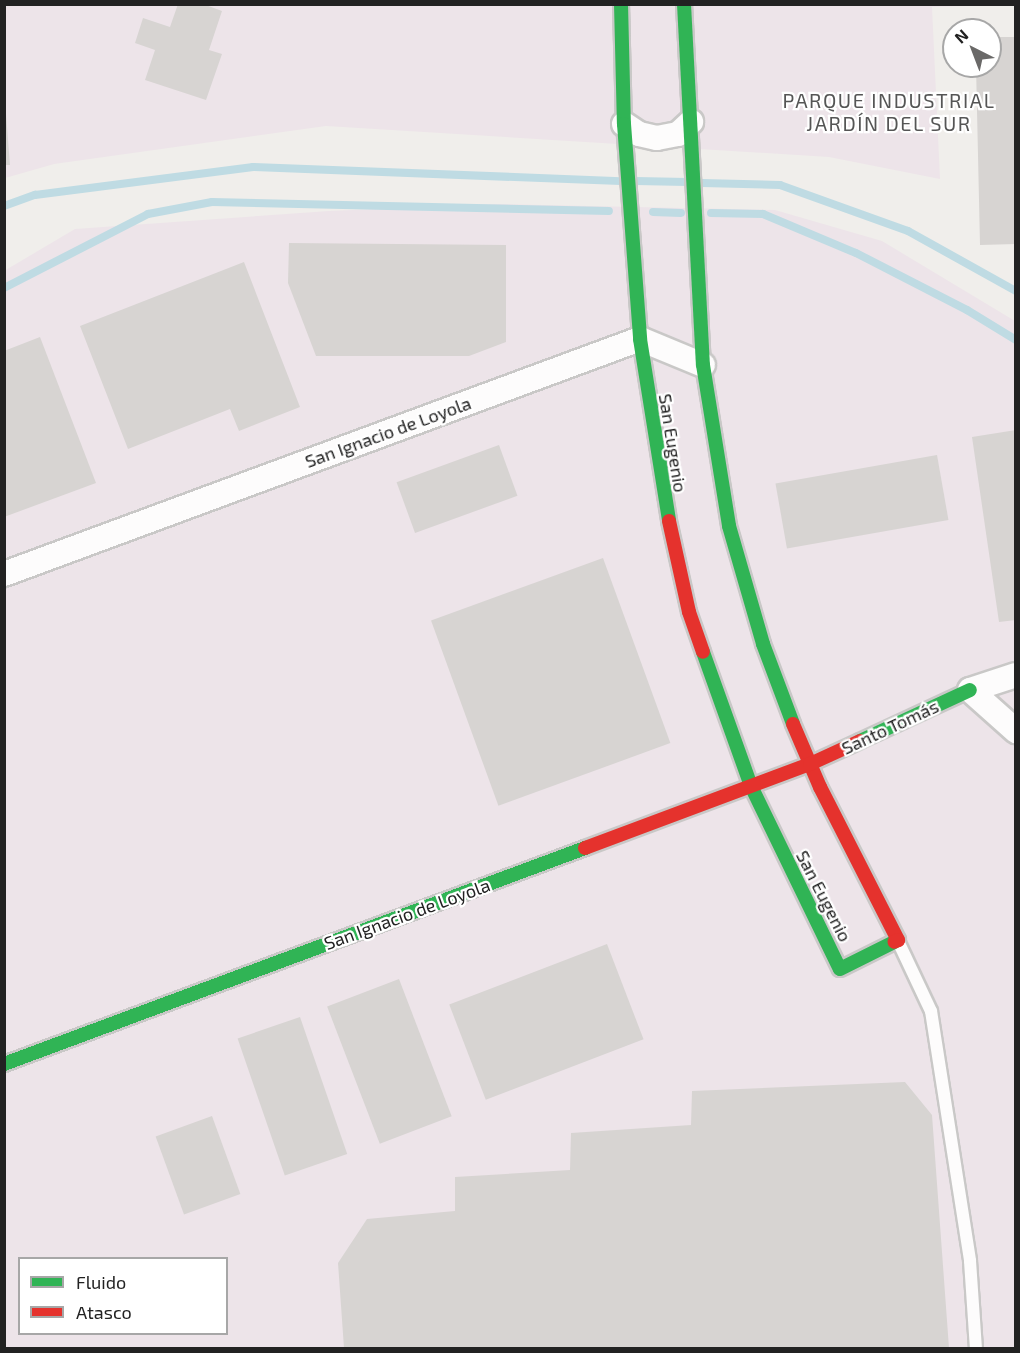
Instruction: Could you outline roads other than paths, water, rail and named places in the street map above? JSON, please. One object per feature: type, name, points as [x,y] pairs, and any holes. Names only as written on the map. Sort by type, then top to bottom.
[{"type":"street","name":"San Eugenio","points":[[621,4],[624,124],[640,339],[656,456],[689,612],[751,786],[840,969],[898,939]]},
{"type":"street","points":[[684,4],[703,364],[722,496],[742,580],[772,673],[810,764],[898,939]]},
{"type":"street","points":[[624,124],[639,134],[657,138],[678,134],[692,122]]},
{"type":"street","points":[[640,339],[703,364]]},
{"type":"street","name":"San Ignacio de Loyola","points":[[4,574],[640,339]]},
{"type":"street","name":"Santo Tomás","points":[[810,764],[970,690],[1016,675]]},
{"type":"street","points":[[970,690],[1016,731]]},
{"type":"street","name":"San Ignacio de Loyola","points":[[4,1064],[810,764]]},
{"type":"lane","points":[[898,939],[931,1011],[970,1261],[976,1348]]},
{"type":"waterway","points":[[4,206],[35,195],[253,167],[621,181]]},
{"type":"waterway","points":[[636,181],[687,182]]},
{"type":"waterway","points":[[702,183],[780,185],[908,231],[1016,291]]},
{"type":"waterway","points":[[4,288],[148,214],[212,202],[609,211]]},
{"type":"waterway","points":[[653,212],[681,213]]},
{"type":"waterway","points":[[711,213],[763,214],[856,253],[967,310],[1016,340]]},
{"type":"district","name":"PARQUE INDUSTRIAL JARDÍN DEL SUR","points":[[889,112]]}]
